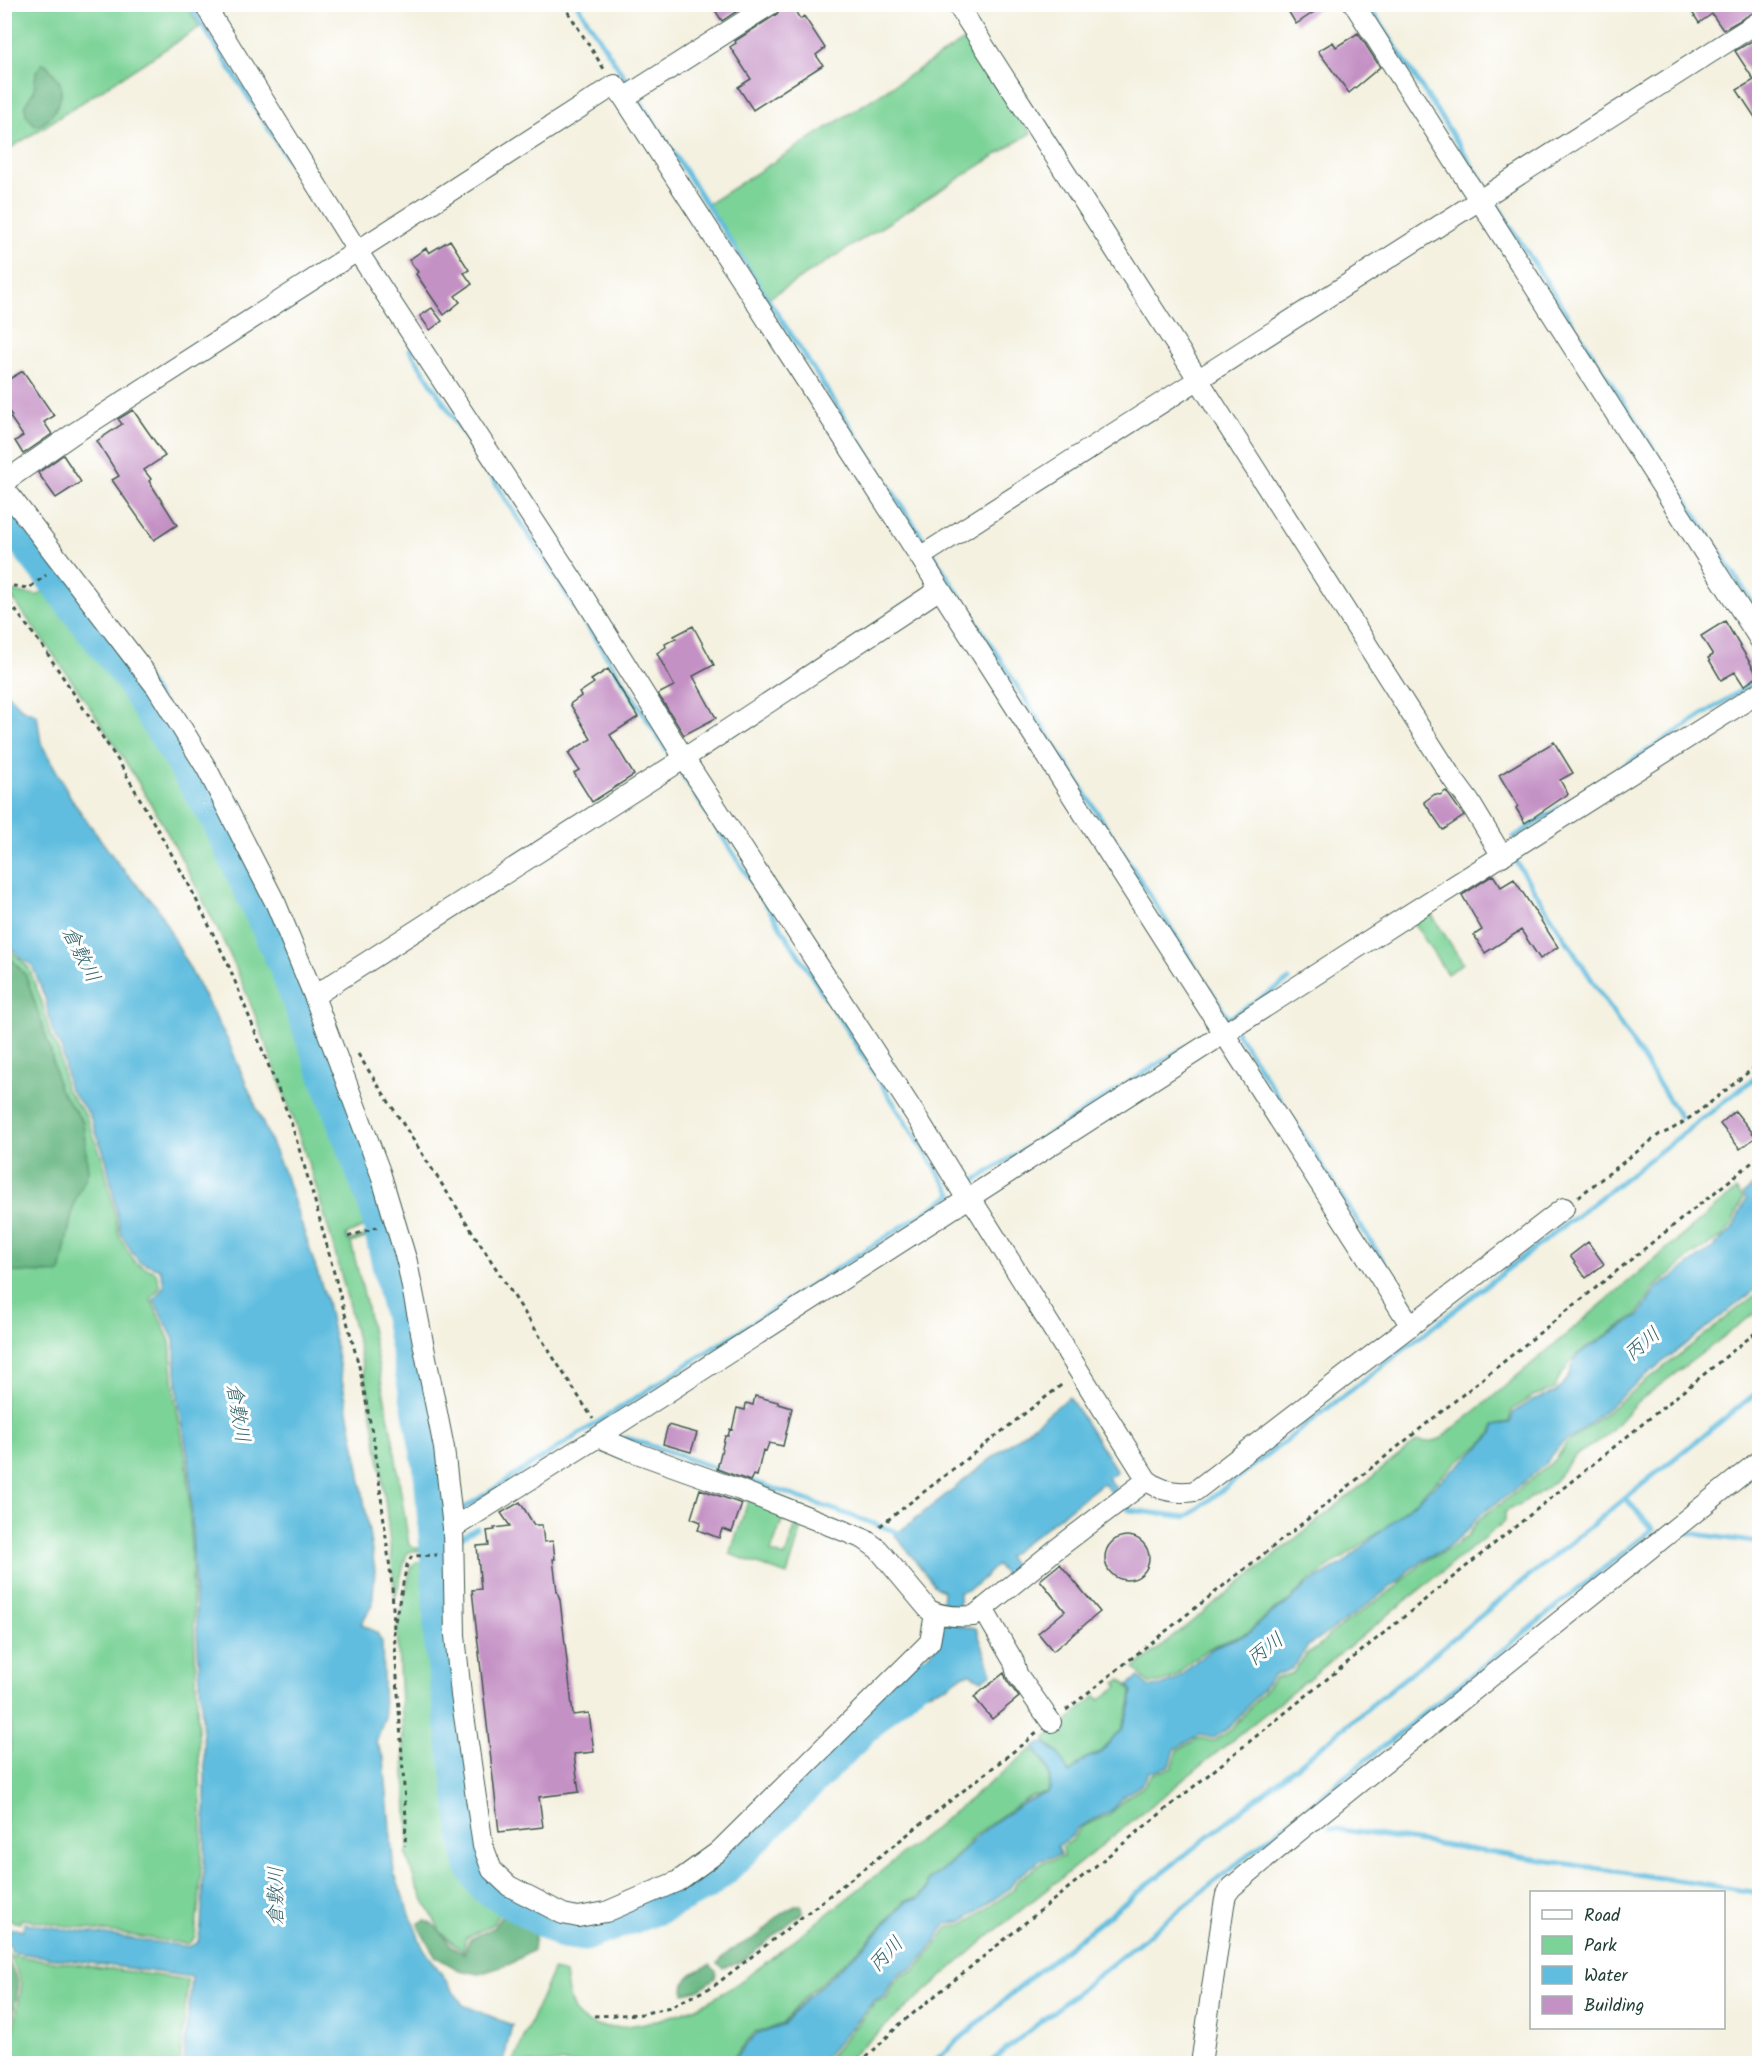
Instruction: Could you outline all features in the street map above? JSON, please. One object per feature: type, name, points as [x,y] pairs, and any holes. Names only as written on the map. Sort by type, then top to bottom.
[{"type":"street","points":[[204,4],[353,255],[580,591],[679,762],[920,1122],[962,1191],[983,1217],[1147,1480],[1157,1489],[1195,1491],[1564,1208]]},
{"type":"street","points":[[4,482],[73,434],[353,255],[771,4]]},
{"type":"street","points":[[957,4],[1203,376],[1452,778],[1503,851]]},
{"type":"street","points":[[1354,4],[1760,639]]},
{"type":"street","points":[[926,553],[1760,21]]},
{"type":"street","points":[[627,92],[926,553],[940,589],[1230,1029],[1417,1321]]},
{"type":"street","points":[[4,488],[157,688],[207,769],[276,904],[314,996],[380,1172],[407,1262],[444,1448],[453,1528],[455,1635],[461,1695],[483,1846],[492,1870],[509,1886],[563,1914],[578,1917],[606,1912],[678,1881],[706,1862],[930,1642],[938,1614]]},
{"type":"street","points":[[314,996],[679,762],[940,589]]},
{"type":"street","points":[[453,1528],[596,1428],[969,1198],[1503,851],[1760,692]]},
{"type":"street","points":[[596,1428],[631,1451],[758,1497],[864,1539],[878,1549],[929,1611],[961,1617],[974,1616],[1147,1480]]},
{"type":"street","points":[[1201,2064],[1224,1905],[1232,1887],[1760,1460]]},
{"type":"street","points":[[982,1609],[1014,1662],[1017,1674],[1051,1722]]},
{"type":"path","points":[[563,4],[627,92]]},
{"type":"path","points":[[4,585],[29,588],[40,579]]},
{"type":"path","points":[[4,595],[43,647],[119,762],[188,883],[228,964],[290,1119],[314,1198],[360,1370],[375,1448],[392,1585],[405,1846]]},
{"type":"path","points":[[357,1052],[596,1428]]},
{"type":"path","points":[[1564,1208],[1660,1134],[1668,1133],[1760,1063]]},
{"type":"path","points":[[594,2016],[642,2014],[670,2007],[714,1986],[1294,1530],[1760,1156]]},
{"type":"path","points":[[348,1237],[368,1230]]},
{"type":"path","points":[[860,2064],[900,2024],[1760,1329]]},
{"type":"path","points":[[878,1528],[1079,1371]]},
{"type":"path","points":[[394,1630],[407,1565],[412,1556],[428,1555]]},
{"type":"green space","points":[[5,5],[186,5],[200,27],[5,152]]},
{"type":"green space","points":[[969,37],[1031,133],[769,298],[708,204]]},
{"type":"green space","points":[[42,64],[46,64],[58,79],[61,95],[50,117],[36,126],[26,115],[25,105],[34,91],[36,72]]},
{"type":"green space","points":[[47,588],[115,675],[172,763],[211,829],[249,903],[348,1154],[370,1224],[346,1235],[348,1241],[370,1234],[406,1391],[420,1477],[427,1551],[407,1553],[395,1599],[389,1531],[369,1398],[339,1267],[300,1138],[242,981],[178,853],[152,805],[109,736],[7,591],[38,595]],"holes":[[[368,1237],[404,1392],[425,1539],[424,1545],[416,1548],[409,1545],[393,1440],[366,1303],[351,1243]]]},
{"type":"green space","points":[[1428,909],[1463,963],[1447,974],[1412,920]]},
{"type":"green space","points":[[4,938],[10,950],[29,968],[42,1002],[50,1034],[59,1052],[65,1088],[86,1116],[103,1160],[119,1235],[135,1263],[156,1272],[160,1287],[151,1299],[170,1341],[175,1398],[188,1471],[202,1831],[200,1892],[195,1937],[188,1944],[21,1919],[20,1923],[5,1920],[5,1826],[11,1730],[4,1581],[5,1266],[14,1272],[60,1273],[74,1203],[88,1171],[83,1122],[59,1089],[50,1049],[26,976],[5,951]]},
{"type":"green space","points":[[4,951],[26,976],[50,1049],[59,1089],[83,1122],[88,1172],[74,1203],[60,1273],[13,1272],[5,1266]]},
{"type":"green space","points":[[1736,1190],[1743,1198],[1731,1226],[1722,1237],[1694,1254],[1654,1288],[1637,1315],[1576,1355],[1559,1378],[1555,1389],[1533,1396],[1512,1410],[1509,1422],[1494,1425],[1492,1433],[1478,1447],[1458,1461],[1390,1524],[1304,1585],[1291,1599],[1245,1634],[1215,1645],[1194,1658],[1175,1677],[1160,1683],[1149,1683],[1134,1668],[1417,1441],[1427,1442],[1440,1439]]},
{"type":"green space","points":[[1759,1292],[1759,1310],[1635,1404],[1604,1438],[1574,1456],[1554,1482],[1505,1512],[1505,1521],[990,1935],[845,2063],[824,2063],[877,2001],[887,1999],[890,1989],[902,1975],[913,1972],[949,1926],[963,1925],[1013,1890],[1017,1881],[1044,1862],[1063,1857],[1062,1847],[1071,1841],[1080,1828],[1110,1814],[1125,1798],[1143,1787],[1152,1774],[1172,1768],[1178,1750],[1199,1738],[1214,1741],[1232,1729],[1274,1679],[1293,1673],[1307,1653],[1317,1648],[1329,1635],[1396,1587],[1410,1573],[1435,1555],[1441,1554],[1467,1537],[1479,1519],[1514,1494],[1557,1458],[1565,1445]]},
{"type":"green space","points":[[749,1498],[804,1521],[787,1575],[730,1554]],"holes":[[[782,1520],[796,1525],[785,1557],[771,1552]]]},
{"type":"green space","points":[[416,1562],[429,1562],[431,1645],[458,1847],[464,1868],[472,1883],[483,1896],[501,1908],[493,1924],[466,1938],[463,1952],[441,1932],[416,1885],[406,1854],[409,1846],[397,1630],[411,1567]]},
{"type":"green space","points":[[1121,1679],[1132,1691],[1130,1705],[1121,1730],[1099,1753],[1086,1758],[1069,1773],[1059,1754],[1046,1742],[1046,1738],[1096,1696],[1100,1700],[1118,1686],[1116,1683]]},
{"type":"green space","points":[[1032,1749],[1047,1768],[1048,1793],[1031,1796],[974,1836],[950,1863],[927,1881],[926,1889],[918,1898],[906,1900],[865,1944],[806,1996],[782,2024],[764,2031],[756,2031],[729,2063],[513,2063],[553,1970],[565,1974],[573,2008],[579,2017],[591,2024],[606,2027],[644,2023],[697,2007],[723,1993],[762,1965]]},
{"type":"green space","points":[[797,1905],[802,1906],[803,1912],[743,1961],[723,1968],[718,1963],[732,1949],[760,1934],[778,1916]]},
{"type":"green space","points":[[504,1910],[535,1934],[533,1950],[510,1964],[479,1974],[459,1970],[436,1957],[419,1928],[419,1923],[425,1920],[431,1923],[453,1947],[464,1954],[469,1940],[494,1927]]},
{"type":"green space","points":[[5,1955],[19,1983],[4,2060]]},
{"type":"green space","points":[[9,1955],[188,1980],[180,2063],[18,2064],[8,2062],[22,1983]]},
{"type":"green space","points":[[710,1965],[716,1971],[715,1978],[698,1990],[684,1993],[688,1978]]},
{"type":"water","name":"倉敷川","points":[[5,691],[21,708],[37,715],[41,743],[74,803],[119,865],[157,907],[228,1041],[287,1180],[327,1302],[357,1457],[375,1570],[372,1605],[361,1624],[377,1633],[382,1642],[384,1720],[376,1742],[384,1759],[394,1873],[422,1946],[463,2005],[512,2025],[503,2063],[183,2063],[192,1977],[11,1952],[11,1946],[5,1945],[5,1928],[23,1930],[24,1923],[189,1947],[198,1942],[201,1926],[205,1843],[205,1774],[190,1469],[178,1398],[174,1340],[154,1300],[164,1286],[160,1269],[138,1261],[121,1234],[106,1159],[89,1114],[68,1087],[62,1050],[53,1033],[45,998],[32,965],[22,959],[12,948],[5,929]]},
{"type":"water","name":"丙川","points":[[1759,1181],[1759,1287],[1655,1368],[1573,1437],[1562,1443],[1545,1464],[1477,1517],[1468,1530],[1441,1552],[1435,1553],[1409,1570],[1400,1580],[1307,1647],[1292,1669],[1273,1676],[1231,1726],[1214,1738],[1199,1735],[1175,1749],[1170,1766],[1149,1772],[1141,1785],[1123,1796],[1111,1811],[1077,1828],[1070,1838],[1057,1846],[1060,1855],[1041,1860],[1015,1879],[1010,1888],[962,1922],[947,1923],[927,1953],[911,1970],[901,1972],[888,1988],[885,1997],[875,2000],[820,2063],[731,2063],[757,2033],[783,2025],[808,1997],[866,1945],[907,1901],[919,1899],[928,1889],[928,1882],[951,1864],[976,1837],[1032,1798],[1049,1793],[1050,1774],[1043,1758],[1034,1748],[1038,1744],[1046,1743],[1059,1755],[1069,1774],[1087,1758],[1099,1754],[1122,1730],[1131,1705],[1133,1691],[1128,1685],[1139,1677],[1149,1687],[1161,1686],[1176,1680],[1216,1646],[1246,1635],[1292,1600],[1305,1586],[1342,1564],[1479,1448],[1494,1432],[1495,1425],[1510,1423],[1514,1412],[1532,1400],[1556,1392],[1568,1377],[1577,1355],[1639,1316],[1656,1289],[1711,1249],[1732,1230],[1746,1199],[1743,1194]]},
{"type":"water","points":[[1069,1397],[1117,1471],[1108,1478],[1117,1489],[1112,1493],[1103,1483],[1007,1557],[1016,1568],[1006,1576],[997,1565],[974,1586],[959,1592],[960,1626],[976,1628],[992,1673],[982,1680],[971,1674],[963,1675],[947,1686],[911,1697],[897,1709],[886,1696],[939,1644],[943,1591],[937,1588],[895,1535]]},
{"type":"building","points":[[711,4],[748,4],[722,21]]},
{"type":"building","points":[[783,4],[791,4],[800,19],[804,16],[825,48],[816,55],[823,65],[753,110],[738,87],[751,79],[730,47],[736,43],[735,41],[777,14]]},
{"type":"building","points":[[1284,4],[1326,4],[1296,24]]},
{"type":"building","points":[[1687,4],[1760,4],[1760,9],[1723,30],[1712,14],[1699,23]]},
{"type":"building","points":[[1358,33],[1380,67],[1349,93],[1318,51],[1333,42],[1336,47]]},
{"type":"building","points":[[1760,36],[1760,125],[1737,90],[1754,80],[1735,51]]},
{"type":"building","points":[[450,240],[469,270],[464,273],[472,284],[455,296],[460,302],[444,315],[409,260],[426,248],[429,253]]},
{"type":"building","points":[[432,308],[442,321],[430,330],[420,316]]},
{"type":"building","points":[[23,371],[54,416],[44,422],[52,434],[23,454],[15,441],[23,436],[4,404],[4,382]]},
{"type":"building","points":[[133,410],[165,456],[144,470],[177,525],[154,540],[112,480],[119,476],[97,441],[122,424],[118,419]]},
{"type":"building","points":[[63,455],[81,482],[56,498],[38,473]]},
{"type":"building","points":[[1725,621],[1758,676],[1744,686],[1735,672],[1721,680],[1708,658],[1713,655],[1701,636]]},
{"type":"building","points":[[693,626],[714,665],[693,676],[716,718],[684,735],[658,694],[674,686],[657,653],[666,647],[665,644],[676,638],[674,636]]},
{"type":"building","points":[[608,669],[638,717],[610,735],[634,775],[592,802],[574,773],[579,770],[568,753],[591,739],[570,704],[581,696],[579,693],[594,683],[591,680]]},
{"type":"building","points":[[1554,742],[1573,773],[1560,780],[1568,794],[1525,823],[1516,808],[1518,806],[1499,775]]},
{"type":"building","points":[[1446,791],[1464,816],[1443,830],[1424,802],[1435,794],[1440,795]]},
{"type":"building","points":[[1493,875],[1501,887],[1514,879],[1558,947],[1540,959],[1521,930],[1485,953],[1474,935],[1482,930],[1462,895]]},
{"type":"building","points":[[1735,1111],[1756,1137],[1740,1149],[1720,1124]]},
{"type":"building","points":[[1588,1242],[1604,1264],[1586,1278],[1570,1256]]},
{"type":"building","points":[[755,1396],[792,1408],[783,1446],[769,1443],[766,1451],[763,1450],[757,1476],[753,1475],[750,1481],[717,1469],[725,1436],[728,1436],[730,1429],[732,1430],[737,1408],[745,1410],[746,1403],[753,1405]]},
{"type":"building","points":[[668,1425],[697,1433],[691,1452],[663,1444]]},
{"type":"building","points":[[700,1489],[742,1504],[732,1532],[722,1529],[719,1538],[698,1530],[701,1522],[691,1518]]},
{"type":"building","points":[[520,1502],[534,1525],[542,1525],[544,1542],[553,1541],[555,1559],[553,1559],[573,1715],[589,1713],[594,1752],[574,1754],[579,1792],[539,1797],[543,1827],[499,1832],[472,1590],[481,1589],[477,1546],[489,1545],[487,1531],[510,1526],[501,1513]]},
{"type":"building","points":[[1127,1536],[1142,1543],[1149,1558],[1142,1573],[1127,1580],[1112,1573],[1105,1558],[1112,1543]]},
{"type":"building","points":[[1060,1564],[1100,1612],[1053,1651],[1038,1633],[1065,1611],[1040,1580]]},
{"type":"building","points":[[1004,1673],[1019,1697],[992,1719],[974,1697]]},
{"type":"waterway","points":[[189,4],[316,203]]},
{"type":"waterway","points":[[577,4],[940,565],[1231,1023]]},
{"type":"waterway","points":[[1368,4],[1484,184]]},
{"type":"waterway","points":[[1494,201],[1760,615]]},
{"type":"waterway","points":[[410,350],[952,1194]]},
{"type":"waterway","points":[[4,516],[128,676],[217,819],[285,966],[375,1206],[407,1349],[430,1470],[439,1592],[440,1640],[469,1854],[472,1867],[485,1887],[562,1932],[584,1935],[664,1906],[706,1884],[723,1870],[886,1706],[925,1672]]},
{"type":"waterway","points":[[1514,837],[1760,678]]},
{"type":"waterway","points":[[1511,854],[1680,1117]]},
{"type":"waterway","points":[[1228,1019],[1289,980]]},
{"type":"waterway","points":[[1236,1031],[1417,1314]]},
{"type":"waterway","points":[[968,1185],[1205,1034]]},
{"type":"waterway","points":[[1124,1504],[1129,1510],[1187,1517],[1760,1074]]},
{"type":"waterway","points":[[461,1510],[953,1194]]},
{"type":"waterway","points":[[988,2064],[1653,1529],[1625,1498],[1760,1390]]},
{"type":"waterway","points":[[623,1439],[640,1442],[721,1470]]},
{"type":"waterway","points":[[744,1478],[903,1534]]},
{"type":"waterway","points":[[931,2064],[1032,1976],[1297,1766],[1625,1498]]},
{"type":"waterway","points":[[434,1511],[443,1511]]},
{"type":"waterway","points":[[460,1538],[477,1528]]},
{"type":"waterway","points":[[1689,1533],[1760,1543]]},
{"type":"waterway","points":[[436,1538],[444,1538]]},
{"type":"waterway","points":[[1330,1828],[1760,1893]]}]
